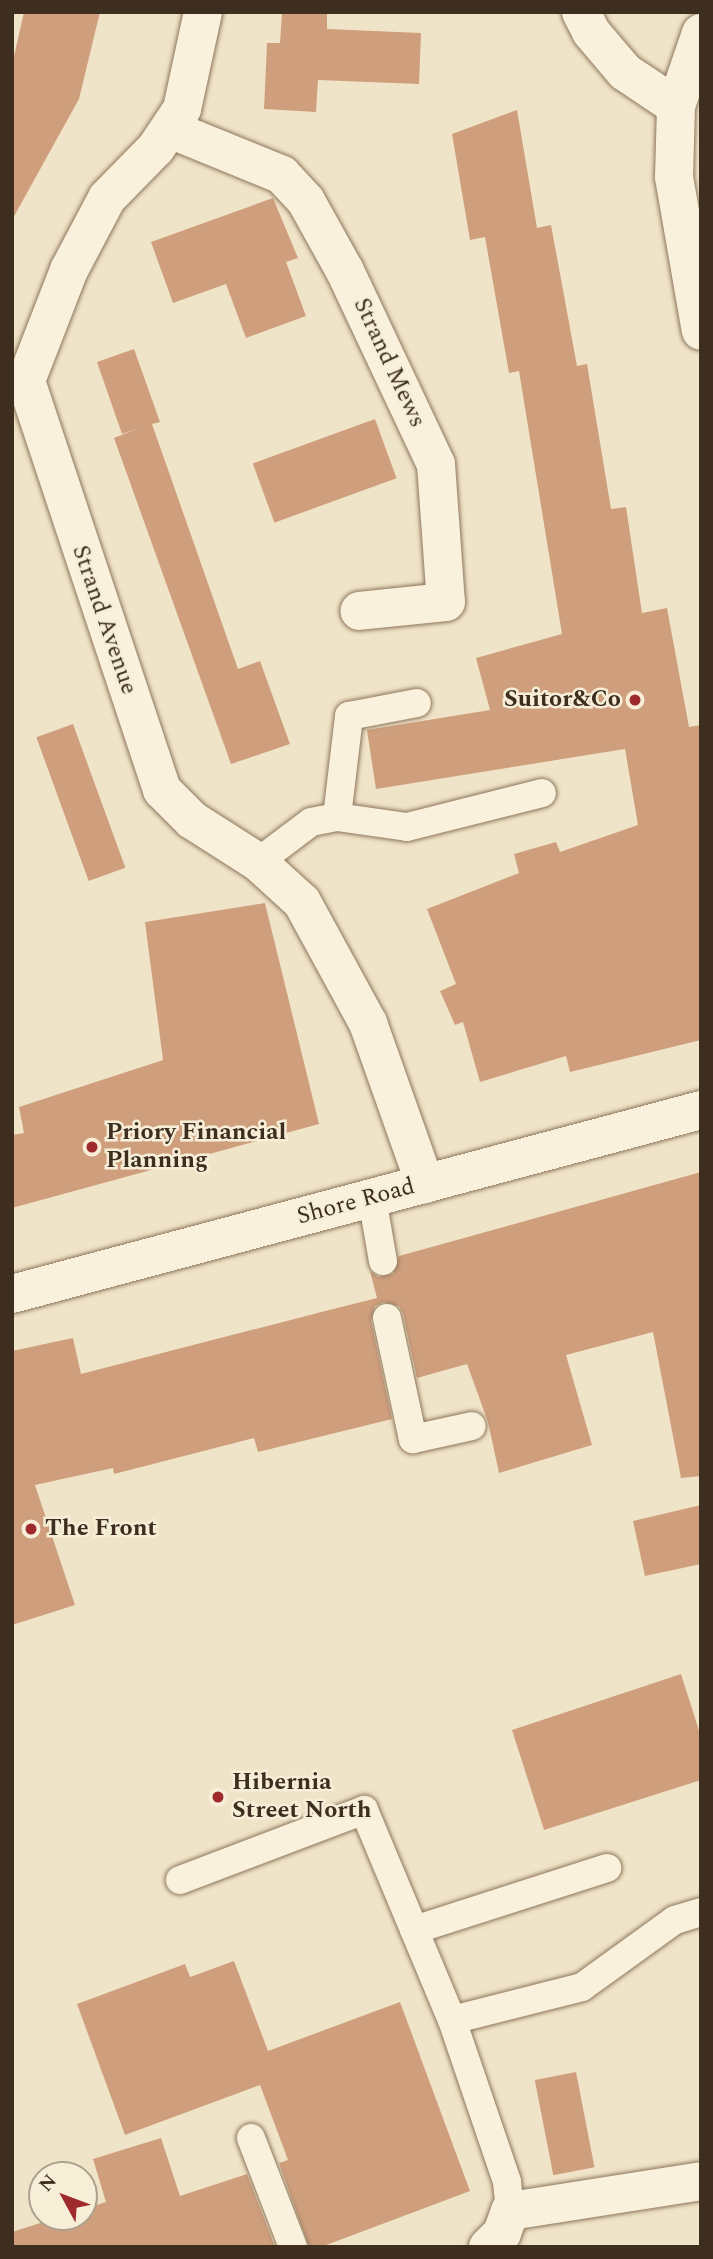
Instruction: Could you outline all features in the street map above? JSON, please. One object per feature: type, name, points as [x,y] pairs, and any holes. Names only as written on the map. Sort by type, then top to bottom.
[{"type":"street","name":"Strand Avenue","points":[[203,12],[189,87],[172,130],[107,198],[69,270],[19,381],[162,790],[192,820],[258,862],[302,902],[333,952],[368,1023],[425,1184]]},
{"type":"street","points":[[581,12],[590,32],[625,72],[676,106]]},
{"type":"street","points":[[701,33],[676,106],[674,177],[701,331]]},
{"type":"street","name":"Strand Mews","points":[[172,130],[282,175],[306,201],[345,271],[436,464],[446,603],[359,611]]},
{"type":"street","name":"Shore Road","points":[[12,1294],[701,1110]]},
{"type":"street","points":[[488,2247],[502,2233],[510,2211],[701,2181]]},
{"type":"lane","points":[[337,817],[349,716],[417,703]]},
{"type":"lane","points":[[258,862],[311,822],[337,817],[407,827],[542,793]]},
{"type":"lane","points":[[372,1198],[383,1261]]},
{"type":"lane","points":[[387,1318],[413,1439],[472,1426]]},
{"type":"lane","points":[[180,1880],[364,1810],[452,2020],[507,2182],[510,2211]]},
{"type":"lane","points":[[414,1930],[607,1868]]},
{"type":"lane","points":[[452,2020],[582,1987],[675,1920],[701,1912]]},
{"type":"lane","points":[[251,2138],[293,2247]]},
{"type":"building","points":[[24,12],[100,12],[79,99],[12,220],[12,65]]},
{"type":"building","points":[[282,12],[327,12],[327,29],[421,33],[419,84],[318,80],[316,112],[264,109],[267,43],[280,43]]},
{"type":"building","points":[[517,110],[537,228],[551,225],[577,366],[587,364],[611,509],[626,507],[642,613],[667,608],[689,727],[701,725],[701,1040],[570,1072],[566,1056],[480,1082],[463,1022],[455,1025],[440,991],[456,984],[427,909],[519,873],[514,854],[556,842],[560,852],[638,825],[625,749],[376,789],[367,730],[490,710],[476,658],[562,634],[519,371],[509,373],[485,237],[470,240],[452,134]]},
{"type":"building","points":[[273,198],[298,258],[286,262],[306,316],[246,338],[226,284],[173,303],[151,242]]},
{"type":"building","points":[[134,349],[160,422],[152,424],[238,669],[260,661],[290,744],[231,764],[114,438],[139,428],[122,434],[97,362]]},
{"type":"building","points":[[375,419],[397,478],[274,523],[253,463]]},
{"type":"building","points":[[73,724],[125,868],[89,881],[36,737]]},
{"type":"building","points":[[265,903],[319,1124],[12,1208],[12,1135],[24,1133],[19,1107],[163,1060],[145,922]]},
{"type":"building","points":[[701,1172],[701,1476],[681,1478],[653,1332],[566,1355],[592,1445],[499,1473],[488,1422],[467,1364],[417,1378],[403,1314],[399,1306],[384,1302],[375,1306],[371,1321],[392,1419],[258,1452],[254,1438],[114,1474],[113,1468],[35,1485],[75,1605],[12,1625],[12,1351],[73,1338],[81,1374],[377,1298],[370,1271],[378,1277],[393,1274],[399,1256]]},
{"type":"building","points":[[701,1505],[701,1564],[645,1576],[633,1521]]},
{"type":"building","points":[[681,1674],[701,1737],[701,1780],[544,1830],[512,1730]]},
{"type":"building","points":[[234,1961],[268,2051],[400,2002],[470,2191],[321,2247],[309,2247],[279,2163],[288,2160],[260,2085],[125,2135],[77,2004],[185,1964],[190,1977]]},
{"type":"building","points":[[576,2072],[595,2167],[553,2175],[535,2080]]},
{"type":"building","points":[[161,2138],[180,2196],[247,2174],[275,2247],[12,2247],[12,2232],[28,2227],[28,2231],[98,2231],[98,2205],[106,2202],[98,2176],[98,2161],[93,2159]]},
{"type":"place","name":"Suitor&Co","points":[[635,700]]},
{"type":"place","name":"Priory Financial Planning","points":[[92,1147]]},
{"type":"place","name":"The Front","points":[[31,1529]]},
{"type":"place","name":"Hibernia Street North","points":[[218,1797]]}]
